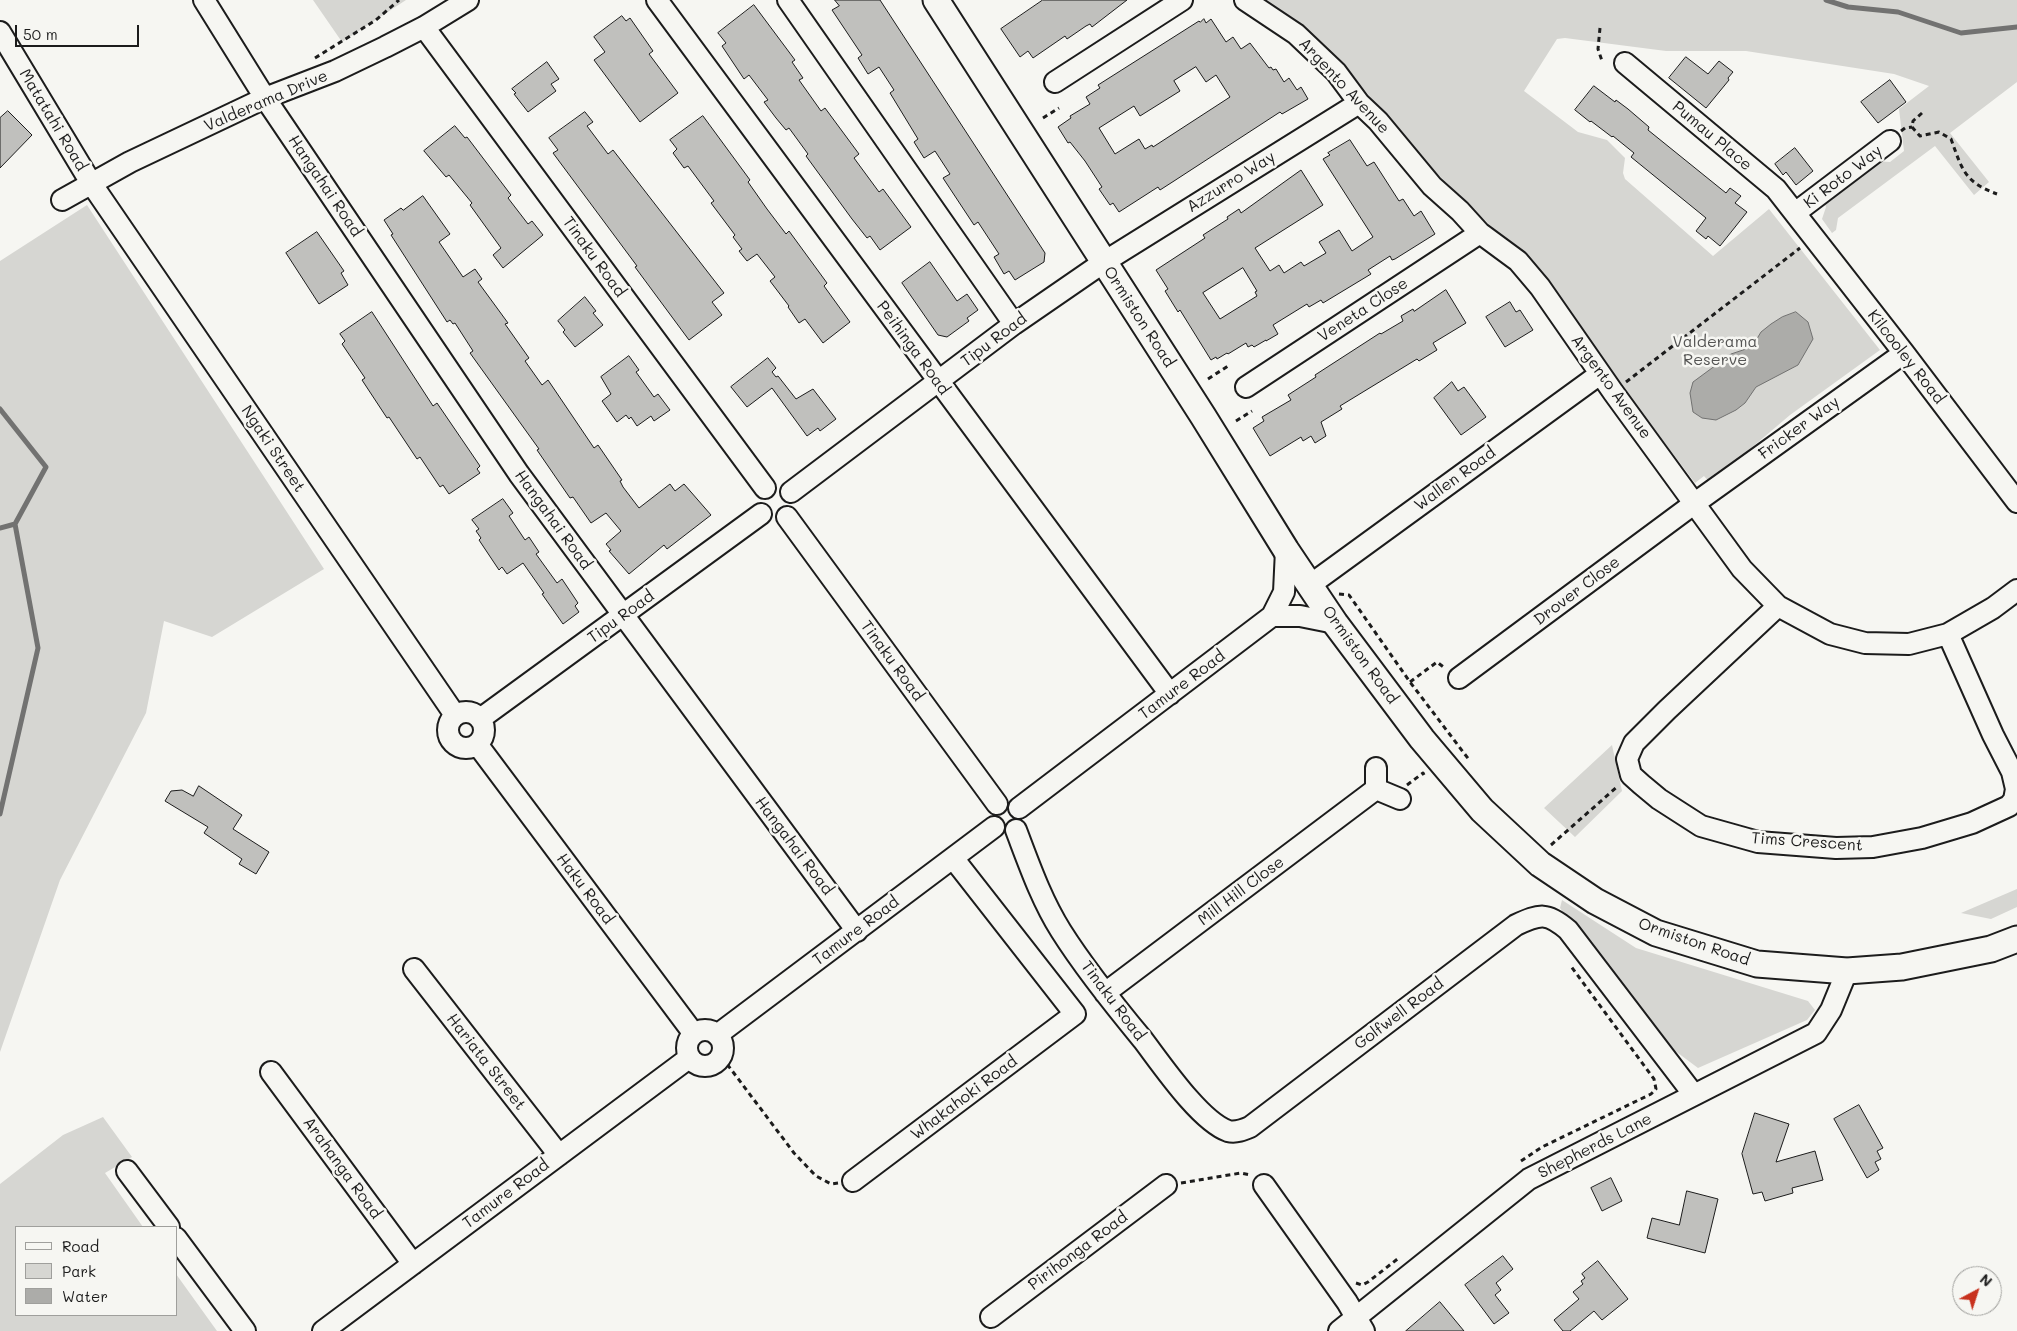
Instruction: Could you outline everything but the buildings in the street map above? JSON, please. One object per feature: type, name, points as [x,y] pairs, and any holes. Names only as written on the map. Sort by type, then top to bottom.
[{"type":"main road","name":"Ormiston Road","points":[[936,0],[1203,416],[1286,550],[1335,623],[1422,739],[1482,810],[1540,864],[1614,912],[1656,933],[1757,964],[1847,971],[1902,967],[1991,949],[2017,939]]},
{"type":"street","name":"Hangahai Road","points":[[204,0],[265,98],[519,474],[622,616],[857,931]]},
{"type":"street","name":"Valderama Drive","points":[[62,200],[91,183],[265,98],[335,71],[424,27],[468,0]]},
{"type":"street","name":"Peihinga Road","points":[[657,0],[1170,694]]},
{"type":"street","points":[[788,0],[1014,324]]},
{"type":"street","points":[[1055,82],[1182,0]]},
{"type":"street","name":"Argento Avenue","points":[[1244,0],[1296,34],[1336,72],[1359,102],[1378,121],[1432,186],[1460,211],[1480,233],[1518,261],[1540,287],[1600,374],[1742,569],[1778,606],[1830,634],[1865,644],[1909,644],[1948,634],[1993,608],[2017,590]]},
{"type":"street","name":"Tinaku Road","points":[[424,27],[765,488]]},
{"type":"street","name":"Matatahi Road","points":[[0,32],[91,183]]},
{"type":"street","name":"Pumau Place","points":[[1626,63],[1776,189],[1795,213]]},
{"type":"street","name":"Azzurro Way","points":[[1104,262],[1359,102]]},
{"type":"street","name":"Ki Roto Way","points":[[1795,213],[1895,137]]},
{"type":"street","name":"Ngaki Street","points":[[91,183],[455,715]]},
{"type":"street","name":"Kilcooley Road","points":[[1795,213],[2017,502]]},
{"type":"street","name":"Veneta Close","points":[[1246,387],[1480,233]]},
{"type":"street","name":"Tipu Road","points":[[791,492],[1014,324],[1104,262]]},
{"type":"street","name":"Fricker Way","points":[[1695,503],[1904,353]]},
{"type":"street","name":"Wallen Road","points":[[1310,585],[1600,374]]},
{"type":"street","points":[[776,484],[791,492],[794,502],[791,513],[787,517],[777,521],[766,518],[761,514],[758,498],[765,488],[776,484]]},
{"type":"street","name":"Drover Close","points":[[1459,678],[1695,503]]},
{"type":"street","name":"Tipu Road","points":[[480,719],[761,514]]},
{"type":"street","name":"Tinaku Road","points":[[787,517],[997,804]]},
{"type":"street","name":"Tamure Road","points":[[1019,808],[1272,616],[1284,592],[1286,550]]},
{"type":"street","points":[[1631,775],[1627,759],[1634,743],[1778,606]]},
{"type":"street","points":[[1272,616],[1300,616],[1335,623]]},
{"type":"street","name":"Tims Crescent","points":[[1631,775],[1659,799],[1701,826],[1758,842],[1836,848],[1873,847],[1922,838],[1972,823],[2009,806],[2014,800],[2016,789],[2012,772],[1993,735],[1948,634]]},
{"type":"street","points":[[466,711],[480,719],[483,724],[483,735],[477,744],[466,748],[455,745],[451,741],[447,730],[451,719],[455,715],[466,711]]},
{"type":"street","name":"Haku Road","points":[[477,744],[694,1034]]},
{"type":"street","points":[[1376,768],[1376,789],[1400,798]]},
{"type":"street","name":"Mill Hill Close","points":[[1105,993],[1376,789]]},
{"type":"street","points":[[1006,801],[1011,802],[1022,812],[1022,822],[1016,830],[1002,832],[994,827],[990,818],[993,808],[997,804],[1006,801]]},
{"type":"street","name":"Tamure Road","points":[[718,1035],[994,827]]},
{"type":"street","name":"Tinaku Road","points":[[1016,830],[1036,882],[1060,930],[1105,993],[1183,1091],[1205,1114],[1218,1125],[1230,1131],[1240,1131],[1250,1127]]},
{"type":"street","name":"Whakahoki Road","points":[[853,1181],[1075,1014],[953,858]]},
{"type":"street","name":"Golfwell Road","points":[[1250,1127],[1516,925],[1532,918],[1544,917],[1555,918],[1568,930],[1694,1095]]},
{"type":"street","name":"Hariata Street","points":[[414,969],[559,1155]]},
{"type":"street","name":"Shepherds Lane","points":[[1339,1331],[1360,1325],[1529,1179],[1816,1033],[1831,1010],[1847,971]]},
{"type":"street","points":[[703,1030],[714,1032],[718,1035],[723,1049],[720,1059],[712,1065],[702,1066],[689,1058],[687,1045],[694,1034],[703,1030]]},
{"type":"street","name":"Tamure Road","points":[[323,1331],[689,1058]]},
{"type":"street","name":"Arahanga Road","points":[[271,1072],[413,1264]]},
{"type":"street","points":[[127,1171],[167,1226]]},
{"type":"street","name":"Pirihonga Road","points":[[991,1317],[1166,1185]]},
{"type":"street","points":[[1264,1185],[1347,1302],[1360,1325]]},
{"type":"street","points":[[178,1241],[245,1331]]},
{"type":"path","points":[[310,62],[376,20],[399,0]]},
{"type":"path","points":[[1600,28],[1598,49],[1602,61]]},
{"type":"path","points":[[1043,118],[1059,108]]},
{"type":"path","points":[[1912,127],[1913,121],[1922,113]]},
{"type":"path","points":[[1895,137],[1905,128],[1912,127]]},
{"type":"path","points":[[1912,127],[1920,136],[1939,132],[1951,139],[1960,164],[1969,179],[1986,190],[1997,194]]},
{"type":"path","points":[[1620,387],[1806,244]]},
{"type":"path","points":[[1208,379],[1228,366]]},
{"type":"path","points":[[1236,421],[1252,411]]},
{"type":"path","points":[[1340,594],[1349,595],[1410,682],[1471,762]]},
{"type":"path","points":[[1410,682],[1437,662],[1459,678]]},
{"type":"path","points":[[1545,840],[1551,846],[1631,775]]},
{"type":"path","points":[[1517,1164],[1542,1146],[1651,1094],[1656,1089],[1654,1079],[1566,960]]},
{"type":"path","points":[[720,1059],[727,1064],[794,1153],[816,1176],[831,1184],[853,1181]]},
{"type":"path","points":[[1166,1185],[1241,1173],[1251,1175],[1264,1185]]},
{"type":"path","points":[[1350,1280],[1362,1285],[1402,1255]]},
{"type":"green space","points":[[313,0],[406,0],[342,42]]},
{"type":"green space","name":"Valderama Reserve","points":[[1262,0],[2017,0],[2017,82],[1950,133],[1989,182],[1974,195],[1935,146],[1838,218],[1836,230],[1832,233],[1822,219],[1826,207],[1823,199],[1874,161],[1890,162],[1904,151],[1899,109],[1929,86],[1894,74],[1746,51],[1666,51],[1565,38],[1557,39],[1524,91],[1578,132],[1607,140],[1625,158],[1623,173],[1625,179],[1713,256],[1769,209],[1880,350],[1790,415],[1710,483],[1704,476],[1695,483],[1590,344],[1544,278],[1421,158],[1347,69],[1278,11]]},
{"type":"green space","points":[[87,205],[324,569],[212,637],[164,621],[146,713],[60,880],[0,1052],[0,261]]},
{"type":"green space","points":[[1612,745],[1622,791],[1575,837],[1544,808]]},
{"type":"green space","points":[[2017,889],[2017,907],[1991,919],[1961,913]]},
{"type":"green space","points":[[1562,900],[1636,948],[1808,1001],[1815,1010],[1807,1020],[1698,1068],[1670,1047],[1560,908]]},
{"type":"green space","points":[[103,1117],[132,1157],[105,1173],[142,1226],[15,1226],[15,1316],[178,1316],[178,1277],[217,1331],[0,1331],[0,1184],[63,1135]]},
{"type":"water","points":[[1796,312],[1808,322],[1813,339],[1798,365],[1756,387],[1745,403],[1716,420],[1702,418],[1693,412],[1690,393],[1693,382],[1731,354],[1752,347],[1761,332],[1771,324],[1782,317]]},
{"type":"waterway","points":[[1826,0],[1848,7],[1898,12],[1961,33],[2017,27]]},
{"type":"waterway","points":[[0,409],[46,467],[15,524],[0,528]]},
{"type":"waterway","points":[[0,814],[38,648],[15,524]]}]
